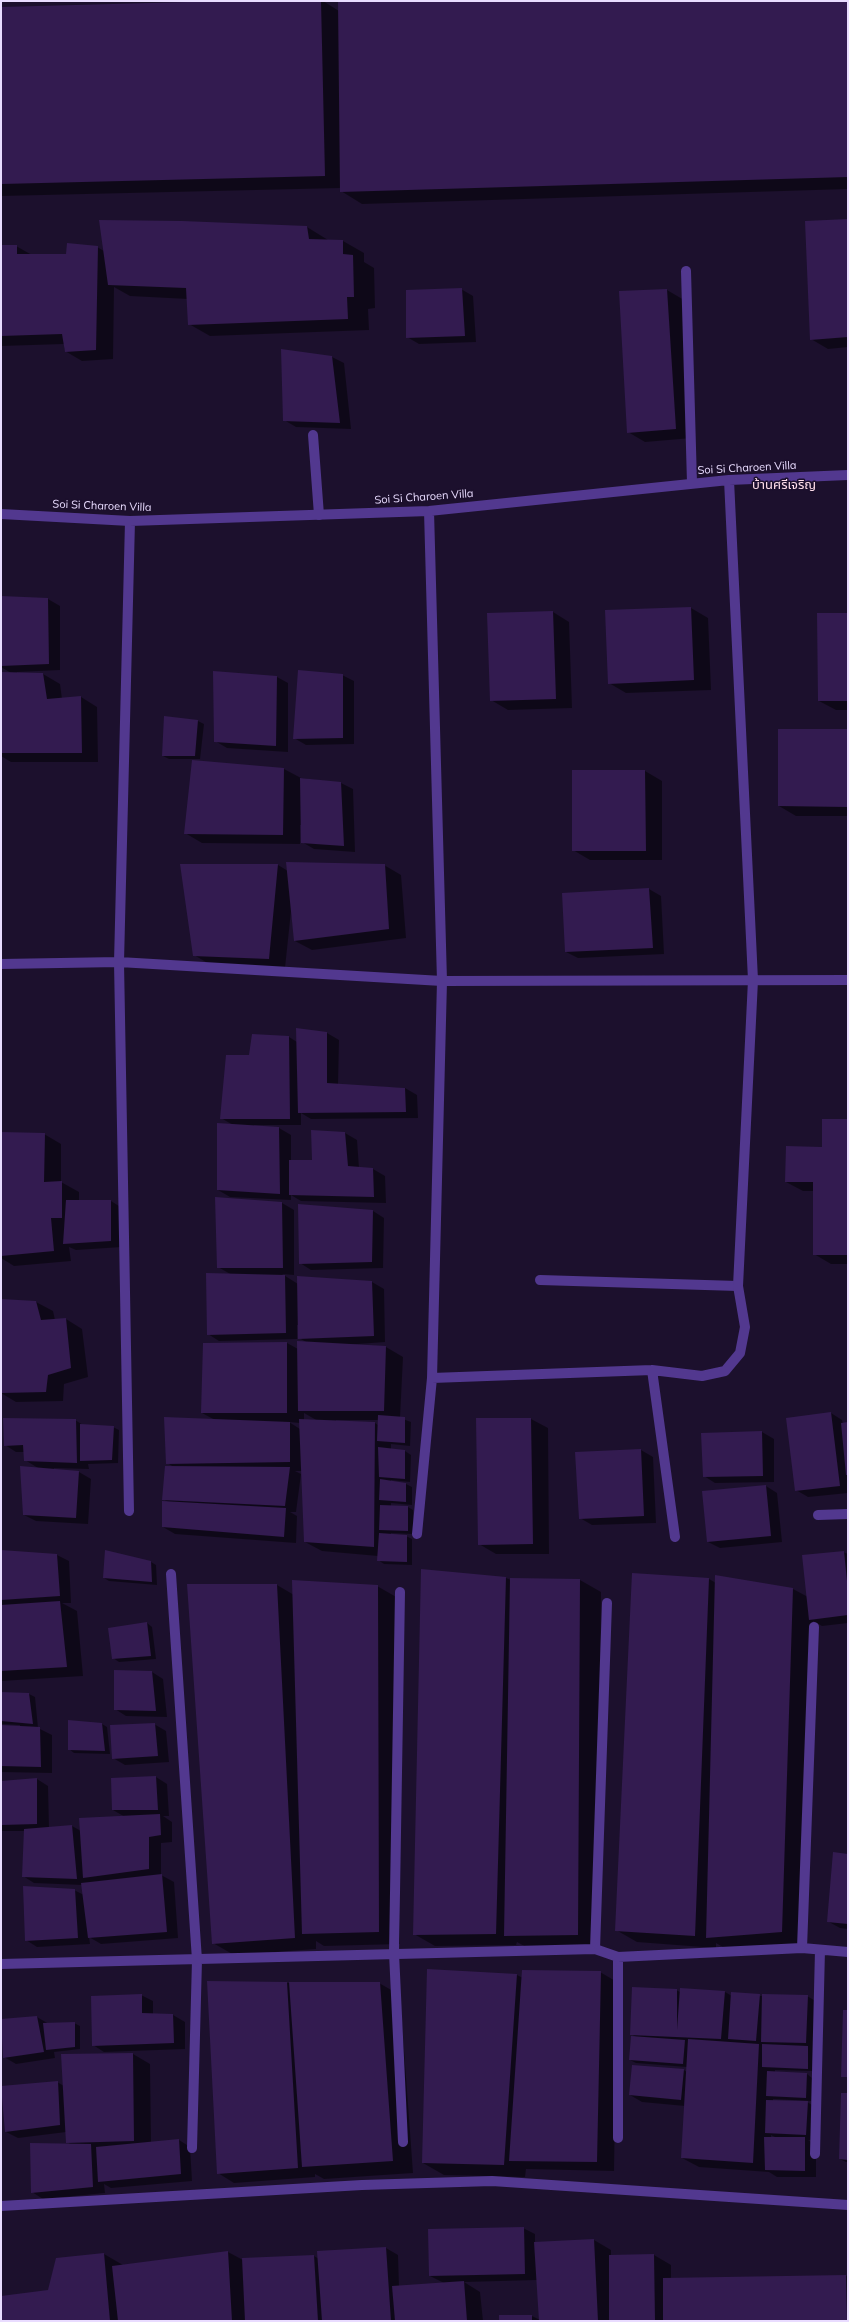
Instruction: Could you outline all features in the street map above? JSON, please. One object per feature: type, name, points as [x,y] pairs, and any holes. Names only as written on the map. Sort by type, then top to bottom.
[{"type":"street","points":[[686,271],[692,483]]},
{"type":"street","points":[[313,435],[319,515]]},
{"type":"street","name":"Soi Si Charoen Villa","points":[[1,514],[130,521],[428,511],[692,483],[848,475]]},
{"type":"street","points":[[432,1378],[652,1370],[702,1376],[725,1371],[740,1354],[745,1326],[738,1286],[753,980],[729,480]]},
{"type":"street","points":[[417,1534],[432,1378],[442,981],[428,511]]},
{"type":"street","points":[[129,1511],[119,962],[130,521]]},
{"type":"street","points":[[1,964],[119,962],[442,981],[848,980]]},
{"type":"street","points":[[540,1280],[738,1286]]},
{"type":"street","points":[[652,1370],[675,1537]]},
{"type":"street","points":[[818,1515],[848,1514]]},
{"type":"street","points":[[171,1574],[197,1960],[192,2148]]},
{"type":"street","points":[[400,1592],[394,1953],[403,2142]]},
{"type":"street","points":[[595,1949],[607,1603]]},
{"type":"street","points":[[802,1948],[814,1627]]},
{"type":"street","points":[[1,1964],[595,1949],[618,1957],[802,1948],[848,1952]]},
{"type":"street","points":[[815,2154],[820,1950]]},
{"type":"street","points":[[618,1957],[618,2138]]},
{"type":"street","points":[[1,2206],[354,2186],[492,2181],[848,2205]]},
{"type":"building","points":[[224,1],[321,1],[325,176],[1,184],[1,7]]},
{"type":"building","points":[[338,1],[848,1],[848,177],[340,192]]},
{"type":"building","points":[[848,219],[848,337],[810,340],[805,221]]},
{"type":"building","points":[[99,220],[182,221],[307,226],[309,239],[343,240],[343,254],[353,255],[354,297],[347,297],[348,319],[188,325],[186,288],[108,285]]},
{"type":"building","points":[[67,243],[98,246],[96,350],[65,352],[62,334],[1,336],[1,245],[17,245],[17,254],[66,254]]},
{"type":"building","points":[[462,288],[465,336],[406,338],[406,290]]},
{"type":"building","points":[[667,289],[676,429],[627,433],[619,291]]},
{"type":"building","points":[[281,349],[332,356],[340,423],[283,421]]},
{"type":"building","points":[[1,596],[48,598],[49,664],[1,666]]},
{"type":"building","points":[[691,607],[694,680],[608,684],[605,610]]},
{"type":"building","points":[[553,611],[556,699],[490,701],[487,613]]},
{"type":"building","points":[[817,613],[848,613],[848,701],[818,701]]},
{"type":"building","points":[[298,670],[343,674],[343,738],[293,739]]},
{"type":"building","points":[[213,671],[277,676],[276,746],[214,742]]},
{"type":"building","points":[[1,672],[43,673],[47,699],[81,696],[82,753],[1,753]]},
{"type":"building","points":[[164,716],[198,720],[195,756],[162,756]]},
{"type":"building","points":[[778,729],[848,729],[848,807],[778,806]]},
{"type":"building","points":[[192,760],[284,768],[283,835],[184,834]]},
{"type":"building","points":[[572,770],[645,770],[646,851],[572,851]]},
{"type":"building","points":[[300,778],[341,782],[344,846],[301,843]]},
{"type":"building","points":[[286,862],[385,864],[389,929],[294,941]]},
{"type":"building","points":[[180,864],[278,864],[269,959],[193,956]]},
{"type":"building","points":[[649,888],[653,948],[565,952],[562,893]]},
{"type":"building","points":[[296,1028],[327,1032],[327,1083],[405,1088],[406,1112],[298,1113]]},
{"type":"building","points":[[252,1034],[289,1036],[290,1119],[220,1119],[226,1055],[249,1055]]},
{"type":"building","points":[[822,1119],[848,1119],[848,1255],[813,1255],[813,1182],[785,1182],[786,1146],[822,1147]]},
{"type":"building","points":[[217,1123],[279,1127],[280,1194],[217,1190]]},
{"type":"building","points":[[311,1130],[345,1132],[348,1166],[373,1168],[374,1197],[289,1195],[289,1160],[312,1160]]},
{"type":"building","points":[[1,1132],[45,1133],[44,1182],[62,1181],[62,1218],[51,1218],[54,1251],[1,1256]]},
{"type":"building","points":[[215,1197],[282,1202],[283,1268],[217,1268]]},
{"type":"building","points":[[66,1200],[111,1200],[111,1241],[63,1244]]},
{"type":"building","points":[[298,1204],[373,1210],[372,1262],[299,1264]]},
{"type":"building","points":[[206,1273],[285,1275],[286,1333],[207,1335]]},
{"type":"building","points":[[297,1276],[372,1281],[374,1336],[298,1339]]},
{"type":"building","points":[[1,1299],[36,1301],[41,1320],[66,1318],[71,1368],[48,1375],[46,1392],[1,1393]]},
{"type":"building","points":[[297,1341],[386,1346],[384,1411],[298,1411]]},
{"type":"building","points":[[287,1342],[287,1413],[201,1413],[203,1343]]},
{"type":"building","points":[[831,1412],[840,1486],[795,1491],[786,1418]]},
{"type":"building","points":[[378,1415],[405,1417],[405,1443],[377,1441]]},
{"type":"building","points":[[164,1417],[290,1422],[290,1462],[166,1464]]},
{"type":"building","points":[[3,1418],[76,1419],[77,1463],[24,1461],[23,1445],[4,1446]]},
{"type":"building","points":[[476,1418],[531,1418],[533,1544],[478,1545]]},
{"type":"building","points":[[299,1419],[375,1422],[374,1547],[304,1542]]},
{"type":"building","points":[[848,1422],[848,1475],[846,1475],[841,1423]]},
{"type":"building","points":[[80,1424],[114,1426],[112,1460],[80,1461]]},
{"type":"building","points":[[762,1431],[763,1476],[703,1477],[701,1433]]},
{"type":"building","points":[[378,1447],[405,1450],[405,1479],[379,1477]]},
{"type":"building","points":[[641,1449],[644,1516],[579,1519],[575,1452]]},
{"type":"building","points":[[20,1466],[79,1471],[76,1518],[23,1515]]},
{"type":"building","points":[[165,1466],[290,1467],[285,1506],[162,1500]]},
{"type":"building","points":[[380,1479],[406,1483],[406,1502],[379,1500]]},
{"type":"building","points":[[766,1485],[771,1536],[707,1542],[702,1491]]},
{"type":"building","points":[[162,1501],[286,1508],[284,1537],[162,1527]]},
{"type":"building","points":[[380,1505],[408,1506],[408,1531],[379,1530]]},
{"type":"building","points":[[379,1533],[407,1535],[407,1562],[377,1561]]},
{"type":"building","points":[[1,1550],[57,1554],[60,1596],[1,1600]]},
{"type":"building","points":[[105,1550],[151,1561],[152,1582],[103,1578]]},
{"type":"building","points":[[844,1551],[848,1591],[848,1615],[809,1620],[802,1555]]},
{"type":"building","points":[[421,1569],[506,1577],[496,1934],[413,1935]]},
{"type":"building","points":[[632,1573],[709,1578],[695,1936],[615,1931]]},
{"type":"building","points":[[715,1575],[793,1588],[782,1932],[706,1938]]},
{"type":"building","points":[[510,1578],[580,1579],[578,1935],[504,1936]]},
{"type":"building","points":[[292,1580],[378,1585],[379,1932],[302,1934]]},
{"type":"building","points":[[187,1584],[277,1584],[295,1938],[212,1944]]},
{"type":"building","points":[[60,1601],[67,1667],[1,1671],[1,1605]]},
{"type":"building","points":[[147,1622],[151,1656],[112,1659],[108,1628]]},
{"type":"building","points":[[114,1670],[152,1671],[156,1711],[114,1710]]},
{"type":"building","points":[[1,1692],[29,1693],[33,1724],[1,1721]]},
{"type":"building","points":[[68,1720],[102,1723],[105,1751],[68,1750]]},
{"type":"building","points":[[155,1723],[158,1756],[112,1759],[110,1725]]},
{"type":"building","points":[[1,1725],[40,1727],[41,1767],[1,1766]]},
{"type":"building","points":[[156,1776],[158,1810],[112,1810],[111,1778]]},
{"type":"building","points":[[37,1778],[37,1824],[1,1825],[1,1781]]},
{"type":"building","points":[[160,1814],[161,1835],[149,1837],[149,1869],[83,1878],[79,1818]]},
{"type":"building","points":[[72,1825],[77,1879],[22,1877],[24,1829]]},
{"type":"building","points":[[833,1852],[848,1854],[848,1924],[827,1922]]},
{"type":"building","points":[[162,1874],[167,1932],[88,1938],[81,1883]]},
{"type":"building","points":[[23,1886],[75,1889],[78,1938],[25,1941]]},
{"type":"building","points":[[427,1969],[517,1974],[504,2165],[422,2163]]},
{"type":"building","points":[[522,1970],[601,1971],[597,2162],[509,2161]]},
{"type":"building","points":[[207,1981],[287,1982],[298,2168],[217,2174]]},
{"type":"building","points":[[289,1982],[380,1982],[393,2161],[302,2167]]},
{"type":"building","points":[[632,1987],[677,1989],[677,2030],[680,1988],[725,1991],[721,2039],[630,2035]]},
{"type":"building","points":[[731,1992],[760,1994],[756,2041],[728,2039]]},
{"type":"building","points":[[142,1994],[142,2013],[173,2014],[174,2043],[92,2046],[91,1996]]},
{"type":"building","points":[[762,1994],[808,1995],[806,2043],[761,2042]]},
{"type":"building","points":[[843,2010],[848,2010],[848,2077],[841,2077]]},
{"type":"building","points":[[37,2016],[44,2052],[3,2058],[1,2019]]},
{"type":"building","points":[[75,2022],[75,2047],[46,2050],[43,2023]]},
{"type":"building","points":[[631,2036],[685,2040],[683,2064],[629,2060]]},
{"type":"building","points":[[688,2039],[759,2044],[753,2163],[681,2158]]},
{"type":"building","points":[[762,2044],[808,2046],[808,2069],[762,2067]]},
{"type":"building","points":[[133,2053],[134,2141],[66,2143],[61,2054]]},
{"type":"building","points":[[632,2065],[684,2069],[681,2100],[629,2095]]},
{"type":"building","points":[[767,2071],[807,2073],[806,2098],[766,2096]]},
{"type":"building","points":[[58,2081],[60,2125],[5,2132],[1,2086]]},
{"type":"building","points":[[841,2093],[848,2093],[848,2160],[839,2159]]},
{"type":"building","points":[[766,2100],[808,2101],[806,2135],[765,2133]]},
{"type":"building","points":[[764,2137],[805,2137],[805,2171],[765,2170]]},
{"type":"building","points":[[179,2139],[181,2174],[98,2182],[96,2147]]},
{"type":"building","points":[[30,2143],[91,2144],[93,2187],[31,2193]]},
{"type":"building","points":[[524,2227],[525,2274],[429,2276],[428,2229]]},
{"type":"building","points":[[594,2239],[598,2321],[539,2321],[534,2242]]},
{"type":"building","points":[[386,2247],[391,2321],[322,2321],[317,2251]]},
{"type":"building","points":[[228,2251],[232,2321],[118,2321],[112,2266]]},
{"type":"building","points":[[104,2253],[110,2321],[1,2321],[1,2296],[48,2290],[56,2258]]},
{"type":"building","points":[[654,2254],[655,2321],[609,2321],[609,2255]]},
{"type":"building","points":[[314,2255],[318,2321],[245,2321],[242,2258]]},
{"type":"building","points":[[846,2275],[847,2321],[663,2321],[663,2278]]},
{"type":"building","points":[[464,2281],[467,2321],[395,2321],[392,2286]]},
{"type":"building","points":[[499,2315],[532,2315],[532,2321],[499,2321]]},
{"type":"district","name":"บ้านศรีเจริญ","points":[[784,485]]}]
